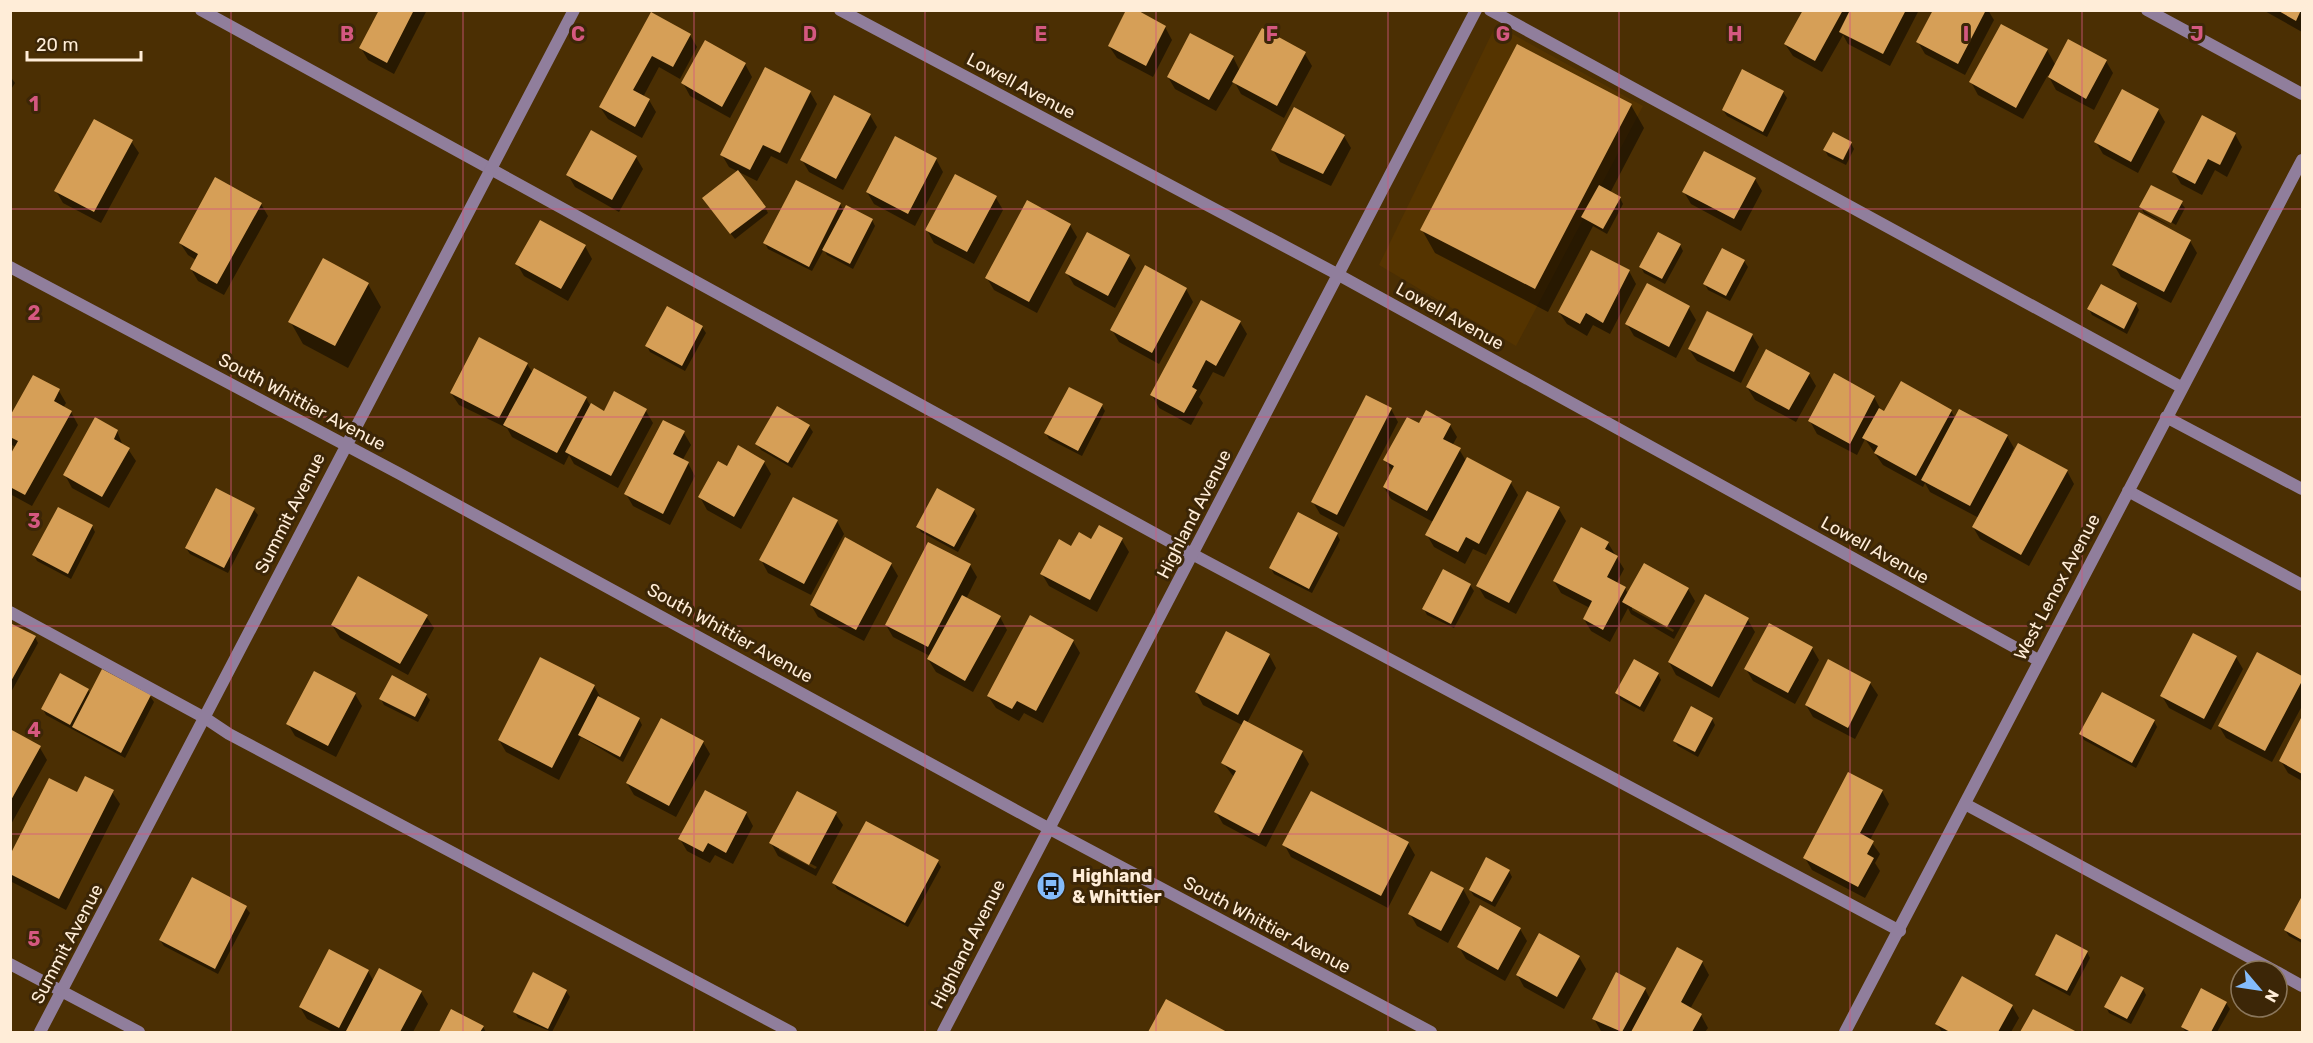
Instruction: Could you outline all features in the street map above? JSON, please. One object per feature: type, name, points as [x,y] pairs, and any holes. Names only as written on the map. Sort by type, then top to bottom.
[{"type":"street","points":[[201,10],[1194,555],[1900,931]]},
{"type":"street","name":"Summit Avenue","points":[[40,1032],[574,10]]},
{"type":"street","name":"Lowell Avenue","points":[[840,10],[1337,274],[2038,660]]},
{"type":"street","name":"Highland Avenue","points":[[943,1032],[1048,828],[1194,555],[1337,274],[1476,10]]},
{"type":"street","points":[[1490,10],[2181,387]]},
{"type":"street","points":[[2147,10],[2302,94]]},
{"type":"street","name":"West Lenox Avenue","points":[[1845,1032],[1900,931],[2038,660],[2302,160]]},
{"type":"street","name":"South Whittier Avenue","points":[[10,267],[345,446],[1048,828],[1431,1032]]},
{"type":"street","points":[[2166,417],[2302,489]]},
{"type":"street","points":[[2128,491],[2302,585]]},
{"type":"street","points":[[10,612],[205,718],[229,734],[791,1032]]},
{"type":"street","points":[[1965,804],[2252,959]]},
{"type":"street","points":[[10,964],[139,1032]]},
{"type":"shaded area","points":[[1496,25],[1643,106],[1516,346],[1379,265]]},
{"type":"building","points":[[379,10],[414,10],[387,63],[359,48]]},
{"type":"building","points":[[1126,10],[1137,10],[1166,26],[1146,66],[1108,46]]},
{"type":"building","points":[[1803,10],[1843,10],[1815,61],[1784,44]]},
{"type":"building","points":[[1850,10],[1906,10],[1883,54],[1839,32]]},
{"type":"building","points":[[1933,10],[1986,10],[1958,64],[1916,42]]},
{"type":"building","points":[[2277,10],[2301,10],[2296,21]]},
{"type":"building","points":[[651,12],[691,34],[673,67],[652,56],[633,90],[650,99],[635,127],[599,107]]},
{"type":"building","points":[[2001,24],[2048,49],[2016,108],[1969,82]]},
{"type":"building","points":[[1262,28],[1306,52],[1277,106],[1232,82]]},
{"type":"building","points":[[1190,33],[1234,56],[1209,100],[1167,77]]},
{"type":"building","points":[[2068,39],[2107,60],[2086,99],[2048,77]]},
{"type":"building","points":[[705,40],[746,63],[722,107],[681,83]]},
{"type":"building","points":[[1517,44],[1632,104],[1535,289],[1420,230]]},
{"type":"building","points":[[765,67],[811,91],[780,153],[763,145],[750,170],[720,155]]},
{"type":"building","points":[[1742,69],[1784,91],[1763,132],[1722,110]]},
{"type":"building","points":[[2122,89],[2159,109],[2131,162],[2094,142]]},
{"type":"building","points":[[834,95],[871,114],[836,179],[800,160]]},
{"type":"building","points":[[1294,107],[1345,135],[1323,174],[1271,150]]},
{"type":"building","points":[[2202,115],[2236,133],[2220,165],[2208,159],[2195,184],[2172,172]]},
{"type":"building","points":[[94,119],[133,140],[94,212],[54,191]]},
{"type":"building","points":[[591,130],[637,156],[612,200],[566,175]]},
{"type":"building","points":[[1833,132],[1852,142],[1843,160],[1823,150]]},
{"type":"building","points":[[895,136],[937,158],[908,214],[866,192]]},
{"type":"building","points":[[1704,151],[1756,178],[1734,219],[1682,192]]},
{"type":"building","points":[[738,170],[766,207],[730,234],[702,198]]},
{"type":"building","points":[[955,174],[997,196],[967,252],[925,230]]},
{"type":"building","points":[[215,177],[262,203],[217,284],[190,269],[198,254],[179,243]]},
{"type":"building","points":[[796,180],[841,203],[809,267],[763,243]]},
{"type":"building","points":[[1599,185],[1621,197],[1603,229],[1581,217]]},
{"type":"building","points":[[2151,185],[2183,201],[2171,223],[2139,207]]},
{"type":"building","points":[[1027,200],[1071,224],[1029,302],[985,278]]},
{"type":"building","points":[[846,205],[873,219],[850,264],[822,250]]},
{"type":"building","points":[[2139,212],[2191,240],[2164,292],[2112,265]]},
{"type":"building","points":[[540,220],[586,245],[561,289],[515,264]]},
{"type":"building","points":[[1087,232],[1130,255],[1108,296],[1065,273]]},
{"type":"building","points":[[1658,232],[1681,244],[1662,279],[1639,267]]},
{"type":"building","points":[[1722,248],[1745,260],[1726,296],[1703,284]]},
{"type":"building","points":[[1591,250],[1630,270],[1603,323],[1586,313],[1580,324],[1558,312]]},
{"type":"building","points":[[323,258],[369,283],[335,346],[288,322]]},
{"type":"building","points":[[1145,265],[1187,288],[1152,353],[1110,330]]},
{"type":"building","points":[[1647,283],[1690,306],[1669,347],[1625,324]]},
{"type":"building","points":[[2101,284],[2137,303],[2124,329],[2087,309]]},
{"type":"building","points":[[1201,300],[1241,321],[1216,366],[1206,360],[1192,387],[1197,390],[1184,413],[1150,395]]},
{"type":"building","points":[[667,306],[703,326],[682,366],[645,346]]},
{"type":"building","points":[[1707,311],[1753,334],[1734,372],[1688,349]]},
{"type":"building","points":[[479,337],[528,363],[499,418],[450,393]]},
{"type":"building","points":[[1766,349],[1810,373],[1789,410],[1746,387]]},
{"type":"building","points":[[534,368],[587,397],[557,453],[503,425]]},
{"type":"building","points":[[1834,373],[1875,396],[1850,444],[1808,421]]},
{"type":"building","points":[[33,375],[60,389],[54,401],[72,411],[25,495],[10,487],[10,455],[18,441],[10,437],[10,416]]},
{"type":"building","points":[[1901,381],[1952,410],[1916,476],[1874,453],[1878,446],[1862,438],[1879,408],[1884,411]]},
{"type":"building","points":[[1069,387],[1103,404],[1078,451],[1044,433]]},
{"type":"building","points":[[614,391],[647,409],[611,476],[565,452],[591,403],[604,411]]},
{"type":"building","points":[[1366,395],[1392,408],[1337,515],[1311,502]]},
{"type":"building","points":[[777,406],[810,425],[788,463],[755,444]]},
{"type":"building","points":[[1959,409],[2008,435],[1970,506],[1921,480]]},
{"type":"building","points":[[1426,410],[1451,424],[1443,439],[1461,448],[1427,511],[1383,487],[1394,466],[1383,460],[1407,417],[1419,423]]},
{"type":"building","points":[[95,417],[118,430],[114,439],[130,448],[102,497],[63,475]]},
{"type":"building","points":[[663,420],[685,431],[673,454],[689,462],[663,514],[624,494]]},
{"type":"building","points":[[2018,443],[2068,470],[2021,555],[1972,527]]},
{"type":"building","points":[[738,445],[765,461],[734,517],[698,497],[718,461],[727,466]]},
{"type":"building","points":[[1467,457],[1512,481],[1479,544],[1466,537],[1458,552],[1425,535]]},
{"type":"building","points":[[216,488],[255,508],[224,568],[185,548]]},
{"type":"building","points":[[937,488],[975,509],[954,547],[916,527]]},
{"type":"building","points":[[1527,491],[1560,507],[1509,603],[1476,586]]},
{"type":"building","points":[[793,497],[838,520],[804,584],[759,560]]},
{"type":"building","points":[[58,507],[93,525],[68,574],[32,555]]},
{"type":"building","points":[[1298,512],[1338,533],[1309,589],[1269,568]]},
{"type":"building","points":[[1099,525],[1123,538],[1090,600],[1040,574],[1059,539],[1071,546],[1079,532],[1091,539]]},
{"type":"building","points":[[1581,527],[1609,542],[1605,549],[1618,556],[1607,577],[1626,587],[1603,630],[1583,619],[1592,601],[1553,581]]},
{"type":"building","points":[[845,537],[892,563],[856,630],[810,605]]},
{"type":"building","points":[[928,542],[971,564],[928,647],[885,625]]},
{"type":"building","points":[[1644,563],[1689,588],[1667,627],[1622,602]]},
{"type":"building","points":[[1443,569],[1471,584],[1451,624],[1422,609]]},
{"type":"building","points":[[358,576],[428,615],[400,664],[331,625]]},
{"type":"building","points":[[1705,594],[1749,618],[1712,687],[1668,662]]},
{"type":"building","points":[[962,595],[1001,616],[965,681],[927,659]]},
{"type":"building","points":[[1030,615],[1074,640],[1036,711],[1017,701],[1012,709],[987,696]]},
{"type":"building","points":[[10,623],[36,636],[10,683]]},
{"type":"building","points":[[1769,623],[1813,647],[1788,693],[1744,669]]},
{"type":"building","points":[[1226,631],[1270,654],[1238,715],[1195,692]]},
{"type":"building","points":[[2193,633],[2237,656],[2204,719],[2160,696]]},
{"type":"building","points":[[2257,652],[2302,676],[2302,681],[2265,751],[2218,726]]},
{"type":"building","points":[[540,657],[595,685],[552,768],[498,740]]},
{"type":"building","points":[[1634,659],[1659,673],[1640,707],[1615,693]]},
{"type":"building","points":[[1828,659],[1871,682],[1848,728],[1805,705]]},
{"type":"building","points":[[102,669],[151,695],[121,753],[72,727]]},
{"type":"building","points":[[314,671],[356,693],[328,746],[286,724]]},
{"type":"building","points":[[60,673],[89,689],[70,725],[41,709]]},
{"type":"building","points":[[392,675],[427,694],[415,717],[379,699]]},
{"type":"building","points":[[2102,692],[2155,720],[2132,763],[2079,734]]},
{"type":"building","points":[[598,696],[640,718],[620,757],[578,735]]},
{"type":"building","points":[[1691,706],[1713,718],[1695,752],[1673,741]]},
{"type":"building","points":[[2302,716],[2302,774],[2279,761]]},
{"type":"building","points":[[661,718],[704,741],[669,806],[626,783]]},
{"type":"building","points":[[1244,720],[1303,751],[1259,836],[1214,812],[1236,771],[1221,763]]},
{"type":"building","points":[[10,729],[41,746],[10,802]]},
{"type":"building","points":[[1848,772],[1883,790],[1860,833],[1874,841],[1867,854],[1874,858],[1858,887],[1803,858]]},
{"type":"building","points":[[85,776],[114,790],[59,899],[10,874],[10,855],[49,778],[77,792]]},
{"type":"building","points":[[705,790],[747,812],[726,853],[708,843],[703,852],[678,839]]},
{"type":"building","points":[[797,791],[837,812],[809,865],[769,843]]},
{"type":"building","points":[[1311,791],[1409,842],[1381,896],[1282,845]]},
{"type":"building","points":[[866,821],[939,860],[905,923],[832,883]]},
{"type":"building","points":[[1486,857],[1510,870],[1492,902],[1469,890]]},
{"type":"building","points":[[1431,871],[1464,888],[1441,931],[1408,914]]},
{"type":"building","points":[[192,877],[247,906],[215,969],[159,940]]},
{"type":"building","points":[[2302,896],[2302,940],[2284,930]]},
{"type":"building","points":[[1480,905],[1521,928],[1498,970],[1457,947]]},
{"type":"building","points":[[1539,933],[1580,956],[1557,997],[1516,975]]},
{"type":"building","points":[[2056,934],[2088,951],[2067,991],[2035,975]]},
{"type":"building","points":[[1677,947],[1703,961],[1681,1002],[1702,1014],[1692,1032],[1631,1032]]},
{"type":"building","points":[[329,949],[369,970],[339,1028],[299,1007]]},
{"type":"building","points":[[379,968],[422,991],[400,1032],[346,1031]]},
{"type":"building","points":[[533,972],[567,990],[548,1029],[513,1012]]},
{"type":"building","points":[[1616,972],[1646,988],[1622,1032],[1592,1019]]},
{"type":"building","points":[[1962,976],[2013,1005],[1998,1032],[1950,1032],[1935,1024]]},
{"type":"building","points":[[2121,976],[2144,988],[2127,1019],[2104,1007]]},
{"type":"building","points":[[2201,988],[2227,1002],[2211,1032],[2191,1032],[2181,1027]]},
{"type":"building","points":[[1166,999],[1227,1032],[1148,1032]]},
{"type":"building","points":[[451,1009],[484,1026],[480,1032],[439,1032]]},
{"type":"building","points":[[2033,1009],[2077,1032],[2020,1032]]},
{"type":"place","name":"Highland & Whittier","points":[[1051,886]]}]
